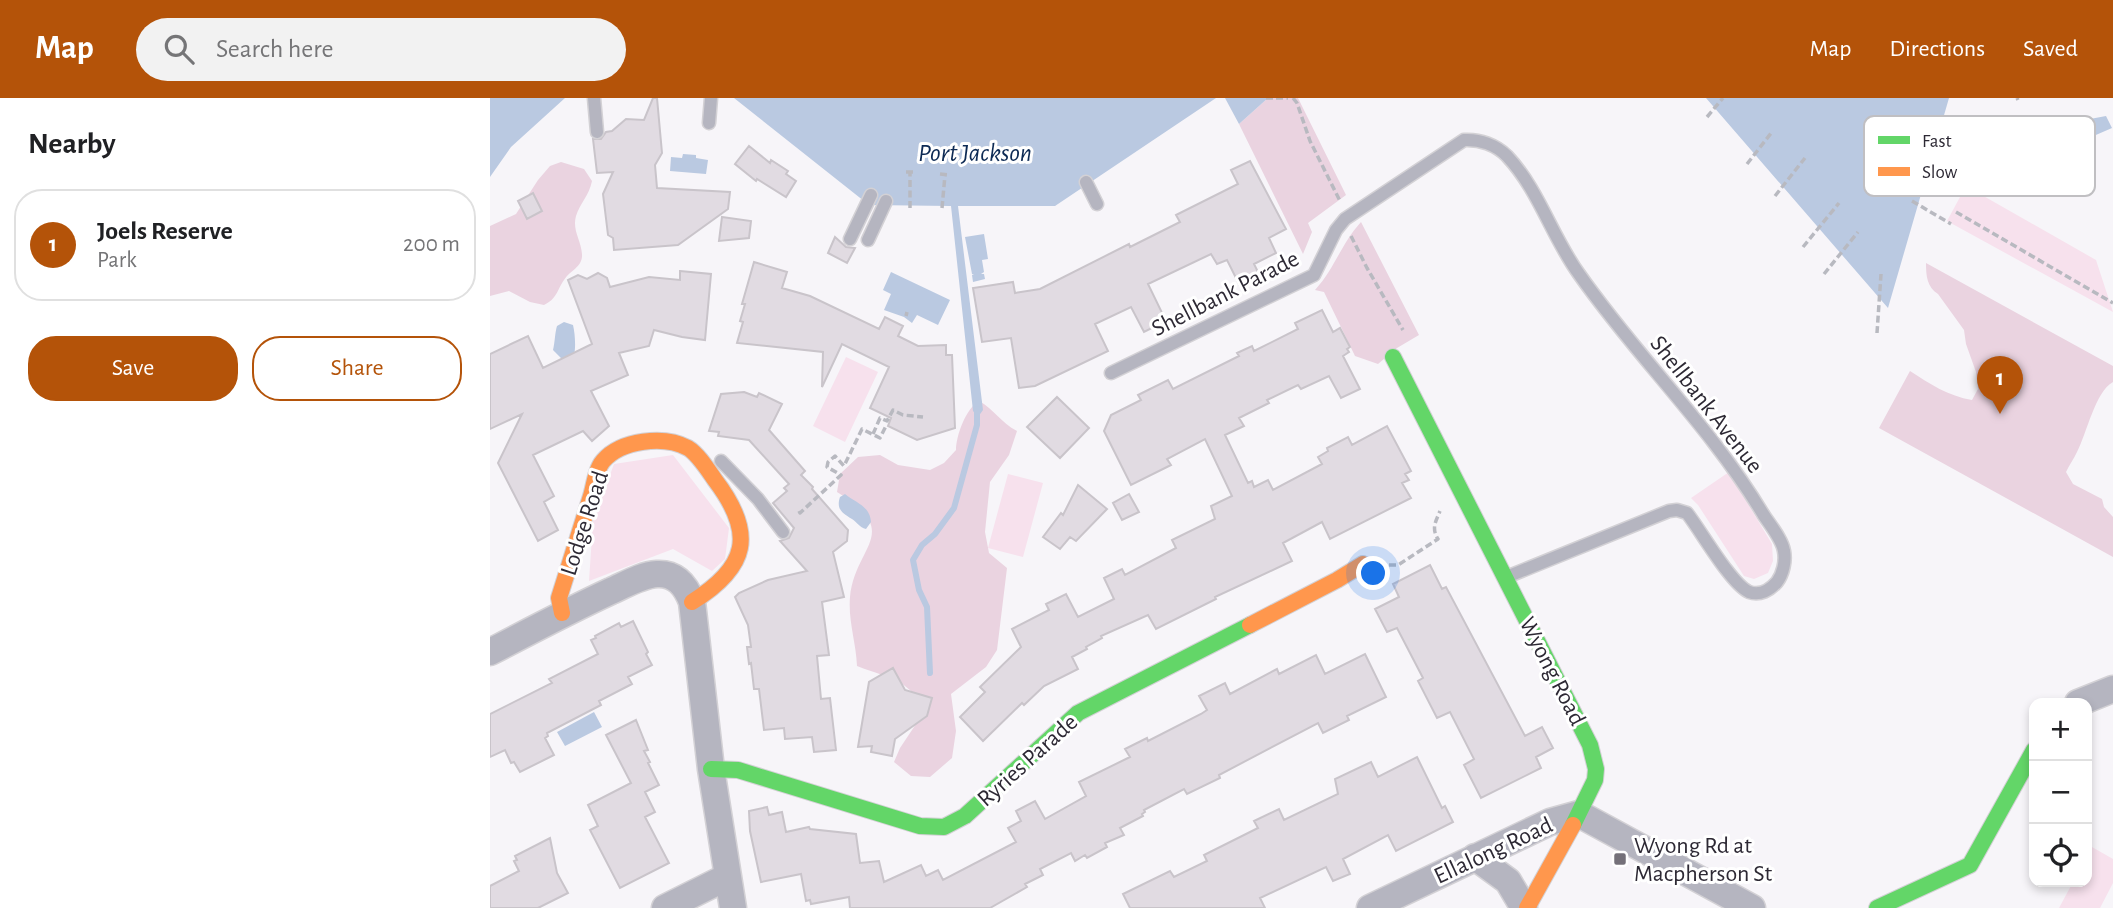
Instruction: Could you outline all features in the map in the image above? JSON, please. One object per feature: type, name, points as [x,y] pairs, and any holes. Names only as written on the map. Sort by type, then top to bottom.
[{"type":"street","name":"Wyong Road","points":[[1394,357],[1590,745],[1596,769],[1595,780],[1579,814],[1526,908]]},
{"type":"street","name":"Lodge Road","points":[[562,613],[559,598],[601,463],[610,453],[642,442],[667,443],[690,449]]},
{"type":"street","points":[[690,449],[728,496],[742,528],[739,548],[729,572],[713,588],[692,602]]},
{"type":"street","name":"Ryries Parade","points":[[711,769],[738,770],[920,826],[944,827],[965,816],[1078,713],[1337,580],[1363,564]]},
{"type":"street","points":[[490,652],[562,613],[635,581],[657,574],[671,576],[683,584],[692,602],[711,769],[733,908]]},
{"type":"street","points":[[2091,698],[2113,690]]},
{"type":"street","points":[[1877,908],[1970,865],[2029,759]]},
{"type":"street","points":[[1579,814],[1752,908]]},
{"type":"street","name":"Ellalong Road","points":[[1370,908],[1550,822],[1579,814]]},
{"type":"street","points":[[1475,857],[1508,881],[1526,908]]},
{"type":"street","points":[[664,908],[727,877]]},
{"type":"lane","points":[[594,98],[597,132]]},
{"type":"lane","points":[[709,123],[711,98]]},
{"type":"lane","name":"Shellbank Avenue","points":[[1336,230],[1351,214],[1464,141],[1473,140],[1495,146],[1507,156],[1530,185],[1571,264],[1605,311],[1703,428],[1745,484],[1784,549],[1784,566],[1779,580],[1767,591],[1755,594],[1746,591],[1730,574],[1687,513],[1677,510],[1505,577]]},
{"type":"lane","points":[[1086,182],[1097,204]]},
{"type":"lane","points":[[850,239],[871,195]]},
{"type":"lane","points":[[868,240],[886,201]]},
{"type":"lane","name":"Shellbank Parade","points":[[1111,373],[1314,275],[1336,230]]},
{"type":"lane","points":[[690,449],[710,449],[758,499],[783,532]]},
{"type":"path","points":[[1266,98],[1291,98],[1297,103],[1310,141],[1340,201]]},
{"type":"path","points":[[1707,117],[1723,98]]},
{"type":"path","points":[[1747,164],[1772,132]]},
{"type":"path","points":[[1775,196],[1804,158]]},
{"type":"path","points":[[910,208],[911,173]]},
{"type":"path","points":[[942,208],[945,176]]},
{"type":"path","points":[[1912,201],[1951,224]]},
{"type":"path","points":[[1802,247],[1839,203]]},
{"type":"path","points":[[1956,212],[2113,303]]},
{"type":"path","points":[[1824,274],[1858,232]]},
{"type":"path","points":[[1350,234],[1403,330]]},
{"type":"path","points":[[1877,333],[1881,274]]},
{"type":"path","points":[[873,435],[880,418],[887,421],[893,410],[903,415],[923,417]]},
{"type":"path","points":[[799,511],[800,513],[841,475],[828,467],[828,462],[835,456],[845,466],[862,429],[880,438],[886,426]]},
{"type":"path","points":[[1363,564],[1398,565],[1438,539],[1434,525],[1440,512],[1435,503]]},
{"type":"shaded area","points":[[1268,98],[1298,98],[1346,195],[1308,223],[1312,232],[1303,254],[1239,124]]},
{"type":"shaded area","points":[[561,162],[584,169],[592,181],[575,221],[582,254],[580,262],[554,297],[544,305],[530,302],[509,291],[490,296],[490,226],[516,214],[550,166]]},
{"type":"shaded area","points":[[1961,196],[1984,196],[2096,260],[2113,312],[1947,221]]},
{"type":"shaded area","points":[[1361,222],[1419,335],[1378,364],[1355,356],[1324,292],[1315,290]]},
{"type":"shaded area","points":[[1926,263],[2113,366],[2113,382],[2101,394],[2081,444],[2066,472],[2073,484],[2102,499],[2104,507],[2113,517],[2113,557],[1879,428],[1910,371],[1955,396],[1972,400],[1978,389],[1964,330],[1929,285]]},
{"type":"shaded area","points":[[846,357],[878,372],[845,442],[813,426]]},
{"type":"shaded area","points":[[979,401],[1017,431],[1009,455],[990,482],[985,532],[989,553],[1007,568],[997,650],[986,667],[951,694],[956,731],[952,758],[930,777],[911,776],[894,762],[926,709],[903,685],[857,666],[850,597],[872,530],[868,518],[857,506],[837,492],[840,474],[858,457],[880,455],[898,465],[930,470],[944,463],[956,450],[963,423]]},
{"type":"shaded area","points":[[673,455],[729,528],[725,559],[712,571],[673,549],[589,581],[593,521],[614,464]]},
{"type":"shaded area","points":[[1729,472],[1772,544],[1773,561],[1768,573],[1754,579],[1744,576],[1691,498]]},
{"type":"shaded area","points":[[1008,474],[1043,483],[1023,557],[988,548]]},
{"type":"shaded area","points":[[2092,847],[2113,859],[2113,883],[2100,908],[2059,908],[2070,887],[2092,887]]},
{"type":"water","points":[[490,98],[565,98],[511,147],[490,177]]},
{"type":"water","name":"Port Jackson","points":[[734,98],[1216,98],[1055,206],[958,206],[983,410],[978,417],[973,411],[951,206],[869,205]]},
{"type":"water","points":[[1225,98],[1268,98],[1239,124]]},
{"type":"water","points":[[1706,98],[1949,98],[1944,116],[1864,116],[1864,196],[1921,196],[1888,308]]},
{"type":"water","points":[[2106,116],[2112,128],[2095,135],[2095,118]]},
{"type":"water","points":[[683,154],[708,160],[706,174],[670,171],[671,157],[682,158]]},
{"type":"water","points":[[984,234],[988,259],[982,260],[984,272],[981,274],[984,274],[985,279],[973,282],[974,274],[965,237]]},
{"type":"water","points":[[891,272],[950,300],[938,325],[917,315],[912,323],[884,310],[891,294],[883,290]]},
{"type":"water","points":[[564,322],[573,325],[575,345],[574,355],[563,360],[553,350],[557,326]]},
{"type":"water","points":[[845,494],[868,512],[871,522],[866,529],[841,510],[840,497]]},
{"type":"water","points":[[594,712],[602,727],[565,746],[557,732]]},
{"type":"building","points":[[653,98],[657,98],[662,153],[655,165],[657,188],[730,192],[728,209],[678,245],[614,250],[613,238],[608,235],[603,194],[613,172],[597,173],[593,139],[601,139],[606,132],[612,131],[626,119],[644,120]]},
{"type":"building","points":[[749,146],[770,163],[771,160],[788,171],[786,174],[796,181],[786,197],[757,179],[756,181],[735,164]]},
{"type":"building","points":[[1250,161],[1286,229],[1269,238],[1276,253],[1254,264],[1260,276],[1240,286],[1227,260],[1217,264],[1211,254],[1148,284],[1166,321],[1144,332],[1131,307],[1095,324],[1108,351],[1035,386],[1019,388],[1011,338],[982,342],[973,288],[1013,282],[1015,293],[1040,289],[1129,244],[1130,247],[1180,222],[1176,215],[1238,184],[1231,170]]},
{"type":"building","points":[[533,193],[542,211],[527,219],[518,201]]},
{"type":"building","points":[[722,217],[751,221],[749,238],[719,241]]},
{"type":"building","points":[[835,237],[846,247],[855,248],[847,263],[828,253]]},
{"type":"building","points":[[754,262],[787,272],[782,288],[810,296],[879,329],[885,317],[903,326],[898,336],[918,346],[946,345],[946,355],[952,355],[955,428],[917,440],[888,426],[891,418],[870,408],[889,367],[842,344],[822,387],[823,352],[737,343],[743,322],[740,321],[745,304],[742,304]]},
{"type":"building","points":[[680,271],[711,274],[705,340],[654,330],[649,346],[619,353],[628,375],[591,391],[609,426],[592,441],[583,431],[533,455],[554,496],[544,502],[558,530],[538,541],[498,463],[522,414],[490,429],[490,354],[528,336],[543,368],[592,344],[568,280],[578,275],[587,279],[598,273],[607,278],[610,287],[649,277],[680,280]]},
{"type":"building","points":[[1322,310],[1333,332],[1340,328],[1350,347],[1347,349],[1349,352],[1343,356],[1360,389],[1341,398],[1329,376],[1301,389],[1298,385],[1239,418],[1244,426],[1225,435],[1248,483],[1252,481],[1254,487],[1268,480],[1273,490],[1322,464],[1318,457],[1328,451],[1327,448],[1348,437],[1352,445],[1387,426],[1411,471],[1405,474],[1409,480],[1402,483],[1411,498],[1330,539],[1322,522],[1283,543],[1292,561],[1215,597],[1216,599],[1156,629],[1148,615],[1101,636],[1102,638],[1086,647],[1087,649],[1072,657],[1078,669],[1044,686],[1024,705],[1022,703],[983,741],[960,717],[985,692],[980,687],[1021,647],[1012,629],[1049,610],[1046,604],[1066,594],[1078,617],[1114,599],[1104,578],[1122,569],[1125,575],[1176,548],[1172,540],[1215,519],[1211,506],[1232,496],[1205,439],[1167,459],[1171,465],[1131,485],[1104,431],[1111,415],[1141,400],[1138,395],[1168,380],[1173,389],[1239,356],[1237,353],[1252,346],[1254,351],[1298,329],[1295,323]]},
{"type":"building","points":[[744,392],[757,397],[759,393],[782,404],[769,430],[805,471],[801,475],[812,489],[848,530],[847,541],[833,552],[844,597],[822,602],[829,655],[817,656],[821,699],[830,698],[836,750],[814,752],[812,737],[785,739],[784,728],[764,730],[759,689],[754,689],[751,663],[749,664],[747,647],[751,647],[748,625],[735,597],[768,580],[807,571],[780,541],[789,538],[794,528],[773,503],[787,491],[784,488],[789,484],[749,440],[718,436],[719,432],[709,431],[721,394]]},
{"type":"building","points":[[1057,397],[1089,428],[1060,458],[1027,427]]},
{"type":"building","points":[[1078,485],[1107,509],[1076,541],[1070,537],[1060,549],[1043,537],[1061,513],[1063,515]]},
{"type":"building","points":[[1129,494],[1139,512],[1122,520],[1113,503]]},
{"type":"building","points":[[1430,565],[1442,589],[1446,587],[1525,736],[1542,727],[1553,748],[1536,757],[1541,768],[1481,798],[1464,765],[1474,759],[1450,712],[1437,718],[1418,681],[1423,678],[1397,628],[1387,632],[1375,609],[1399,597],[1393,584]]},
{"type":"building","points":[[633,621],[652,665],[628,677],[632,684],[599,701],[601,705],[547,733],[545,738],[554,755],[520,772],[514,762],[511,763],[505,750],[490,757],[490,714],[552,683],[549,679],[598,654],[591,640],[596,638],[595,636],[619,623],[621,627]]},
{"type":"building","points":[[1365,654],[1386,697],[1347,716],[1349,720],[1323,733],[1318,723],[1219,775],[1220,778],[1187,794],[1184,789],[1144,810],[1143,816],[1120,828],[1124,835],[1105,843],[1107,847],[1075,861],[1071,853],[1040,869],[1043,875],[990,908],[850,908],[849,897],[811,904],[810,900],[806,901],[801,874],[761,882],[750,831],[749,811],[767,807],[769,815],[782,812],[786,832],[809,827],[856,834],[860,863],[879,861],[884,882],[921,865],[926,876],[938,870],[943,880],[1016,842],[1008,828],[1021,821],[1016,811],[1035,801],[1045,819],[1086,796],[1079,782],[1130,757],[1125,749],[1147,738],[1148,741],[1207,710],[1199,696],[1225,683],[1230,694],[1277,669],[1279,674],[1316,655],[1325,674]]},
{"type":"building","points":[[893,668],[905,690],[932,698],[927,716],[895,739],[892,756],[871,752],[872,746],[858,747],[869,682]]},
{"type":"building","points":[[636,720],[648,750],[644,751],[650,762],[648,763],[659,785],[645,792],[655,812],[645,817],[669,863],[620,888],[590,830],[598,826],[588,805],[631,783],[606,735]]},
{"type":"building","points":[[1417,757],[1442,808],[1445,806],[1453,822],[1396,851],[1388,835],[1343,859],[1350,874],[1333,881],[1326,867],[1260,898],[1265,908],[1130,908],[1123,894],[1170,871],[1174,877],[1207,861],[1204,855],[1258,828],[1254,821],[1279,809],[1284,820],[1338,794],[1335,779],[1371,762],[1378,777]]},
{"type":"building","points":[[550,838],[557,873],[568,893],[538,908],[490,908],[490,886],[519,871],[514,861],[517,860],[515,856]]},
{"type":"waterway","points":[[930,673],[927,607],[919,590],[913,560],[922,545],[935,534],[954,508],[977,425],[977,409]]},
{"type":"traffic: fast","points":[[1393,357],[1590,745],[1596,769],[1595,780],[1573,825]]},
{"type":"traffic: fast","points":[[711,769],[738,770],[920,826],[944,827],[965,816],[1078,713],[1250,625]]},
{"type":"traffic: fast","points":[[1877,908],[1970,865],[2029,759]]},
{"type":"traffic: slow","points":[[562,613],[559,598],[599,468],[603,461],[620,448],[643,442],[678,444],[692,451],[703,462],[737,517],[741,533],[735,562],[725,576],[692,602]]},
{"type":"traffic: slow","points":[[1250,625],[1363,564]]},
{"type":"traffic: slow","points":[[1527,908],[1573,825]]},
{"type":"place","name":"Joels Reserve","points":[[2000,414]]},
{"type":"place","name":"Wyong Rd at Macpherson St","points":[[1620,859]]}]
